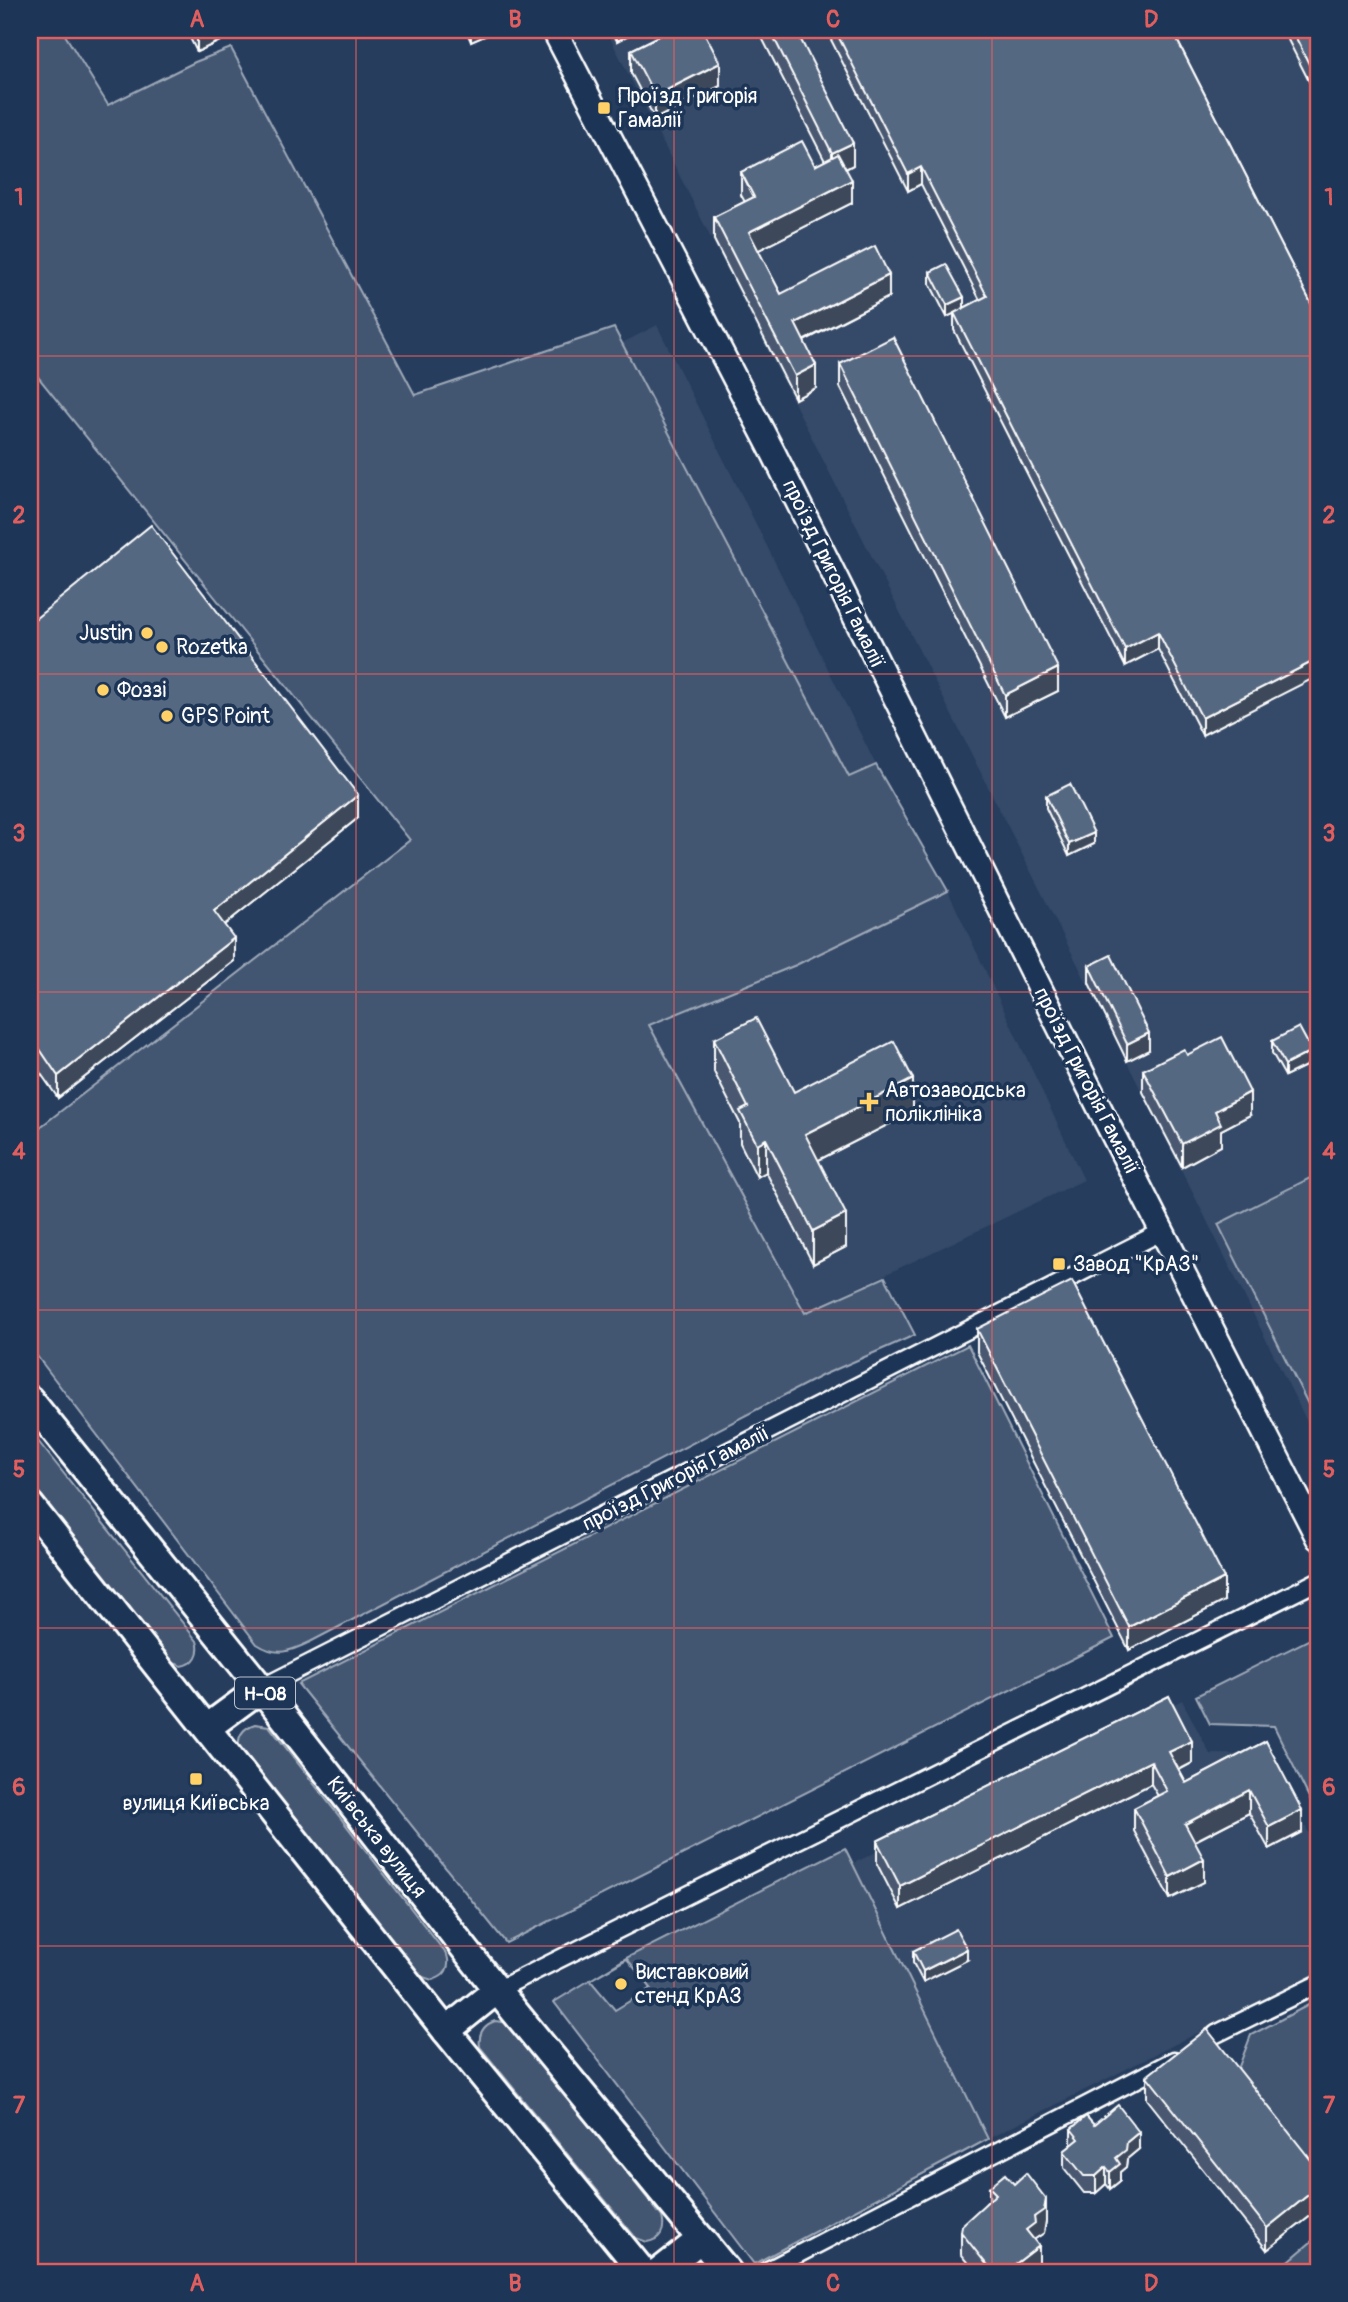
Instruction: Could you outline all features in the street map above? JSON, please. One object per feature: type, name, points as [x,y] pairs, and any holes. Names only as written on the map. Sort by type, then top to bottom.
[{"type":"main road","name":"Київська вулиця","points":[[30,1400],[261,1688],[497,1990],[728,2272]]},
{"type":"main road","points":[[30,1505],[446,2031],[643,2272]]},
{"type":"main road","points":[[208,1727],[261,1688]]},
{"type":"main road","points":[[446,2031],[497,1990]]},
{"type":"main road","points":[[659,2272],[701,2239]]},
{"type":"street","name":"проїзд Григорія Гамалії","points":[[261,1688],[1163,1231],[774,454],[554,30]]},
{"type":"street","points":[[1163,1231],[1318,1538]]},
{"type":"street","points":[[497,1990],[1318,1581]]},
{"type":"street","points":[[1216,2034],[1318,1984]]},
{"type":"street","points":[[764,2272],[1174,2060]]},
{"type":"shaded area","points":[[30,30],[62,30],[108,105],[195,62],[231,48],[415,395],[614,328],[849,777],[876,765],[948,891],[796,965],[649,1025],[805,1313],[885,1277],[915,1335],[823,1375],[310,1642],[283,1652],[271,1651],[257,1644],[30,1347],[30,1135],[410,840],[30,367]]},
{"type":"shaded area","points":[[606,30],[1318,30],[1318,1444],[1203,1213]]},
{"type":"shaded area","points":[[657,325],[876,765],[849,778],[622,343]]},
{"type":"shaded area","name":"Автозаводська поліклініка","points":[[948,891],[1084,1180],[805,1313],[649,1025],[796,965]]},
{"type":"shaded area","points":[[1318,1174],[1318,1424],[1218,1224]]},
{"type":"shaded area","points":[[968,1345],[1114,1638],[506,1943],[298,1684]]},
{"type":"shaded area","points":[[30,1431],[197,1641],[197,1654],[190,1663],[182,1666],[171,1662],[30,1483]]},
{"type":"shaded area","points":[[1318,1635],[1318,1816],[1274,1726],[1210,1724],[1196,1696]]},
{"type":"shaded area","points":[[1182,1700],[1210,1754],[1269,1755],[1318,1851],[1318,1972],[988,2139],[852,1864]]},
{"type":"shaded area","points":[[255,1724],[269,1726],[447,1955],[447,1968],[440,1977],[432,1980],[420,1976],[239,1749],[242,1733]]},
{"type":"shaded area","points":[[845,1848],[988,2139],[754,2264],[554,2002],[626,1958]],"holes":[[[627,1959],[651,1988],[615,2010],[590,1980]]]},
{"type":"shaded area","points":[[1318,2000],[1318,2182],[1235,2077],[1251,2035]]},
{"type":"shaded area","points":[[495,2021],[509,2023],[662,2217],[663,2227],[659,2237],[647,2242],[636,2238],[480,2047],[482,2030]]},
{"type":"shaded area","points":[[1318,2236],[1318,2272],[1276,2272]]},
{"type":"building","points":[[668,30],[703,30],[720,63],[655,96],[631,50]]},
{"type":"building","points":[[770,30],[796,30],[853,143],[832,153]]},
{"type":"building","points":[[835,30],[1172,30],[1318,317],[1318,659],[1202,718],[1158,632],[1125,649],[954,313],[987,296],[921,167],[908,174]]},
{"type":"building","points":[[1292,30],[1318,30],[1318,82]]},
{"type":"building","points":[[802,141],[815,166],[838,154],[852,180],[749,232],[781,294],[875,246],[889,275],[795,323],[816,365],[795,376],[714,217],[754,197],[741,172]]},
{"type":"building","points":[[946,264],[964,297],[947,305],[930,272]]},
{"type":"building","points":[[893,337],[1058,668],[1005,695],[840,364]]},
{"type":"building","points":[[151,525],[358,795],[214,911],[234,938],[58,1076],[39,1048],[30,1054],[30,623]]},
{"type":"building","points":[[1070,784],[1094,833],[1069,844],[1046,796]]},
{"type":"building","points":[[1111,955],[1149,1033],[1127,1044],[1089,966]]},
{"type":"building","points":[[756,1018],[794,1092],[894,1041],[913,1079],[805,1134],[846,1214],[813,1231],[766,1139],[757,1144],[740,1111],[748,1107],[714,1039]]},
{"type":"building","points":[[1299,1027],[1312,1051],[1285,1065],[1272,1041]]},
{"type":"building","points":[[1222,1037],[1250,1092],[1215,1111],[1221,1124],[1182,1144],[1143,1070],[1184,1049],[1187,1055]]},
{"type":"building","points":[[1072,1281],[1224,1578],[1129,1627],[977,1329]]},
{"type":"building","points":[[1169,1696],[1192,1741],[1169,1752],[1186,1783],[1266,1741],[1302,1810],[1269,1827],[1249,1790],[1185,1824],[1204,1859],[1170,1877],[1134,1808],[1167,1791],[1151,1761],[900,1886],[877,1841]]},
{"type":"building","points":[[1318,1873],[1318,1889],[1312,1876]]},
{"type":"building","points":[[956,1929],[967,1949],[923,1971],[913,1951]]},
{"type":"building","points":[[1207,2029],[1318,2169],[1318,2187],[1267,2228],[1147,2076]]},
{"type":"building","points":[[1118,2105],[1139,2132],[1127,2142],[1126,2150],[1116,2158],[1120,2164],[1110,2172],[1106,2167],[1096,2176],[1084,2176],[1064,2151],[1079,2139],[1071,2129],[1086,2116],[1094,2125]]},
{"type":"building","points":[[1026,2173],[1046,2199],[1044,2210],[1034,2217],[1035,2223],[1026,2230],[1039,2246],[1005,2272],[998,2272],[994,2267],[991,2270],[961,2232],[962,2225],[996,2194],[989,2187],[1005,2174],[1014,2184]]},
{"type":"place","name":"Проїзд Григорія Гамалії","points":[[604,108]]},
{"type":"place","name":"Justin","points":[[147,633]]},
{"type":"place","name":"Rozetka","points":[[162,647]]},
{"type":"place","name":"Фоззі","points":[[103,690]]},
{"type":"place","name":"GPS Point","points":[[167,716]]},
{"type":"place","name":"Автозаводська поліклініка","points":[[869,1102]]},
{"type":"place","name":"Завод \"КрАЗ\"","points":[[1059,1264]]},
{"type":"place","name":"вулиця Київська","points":[[196,1779]]},
{"type":"place","name":"Виставковий стенд КрАЗ","points":[[621,1984]]}]
